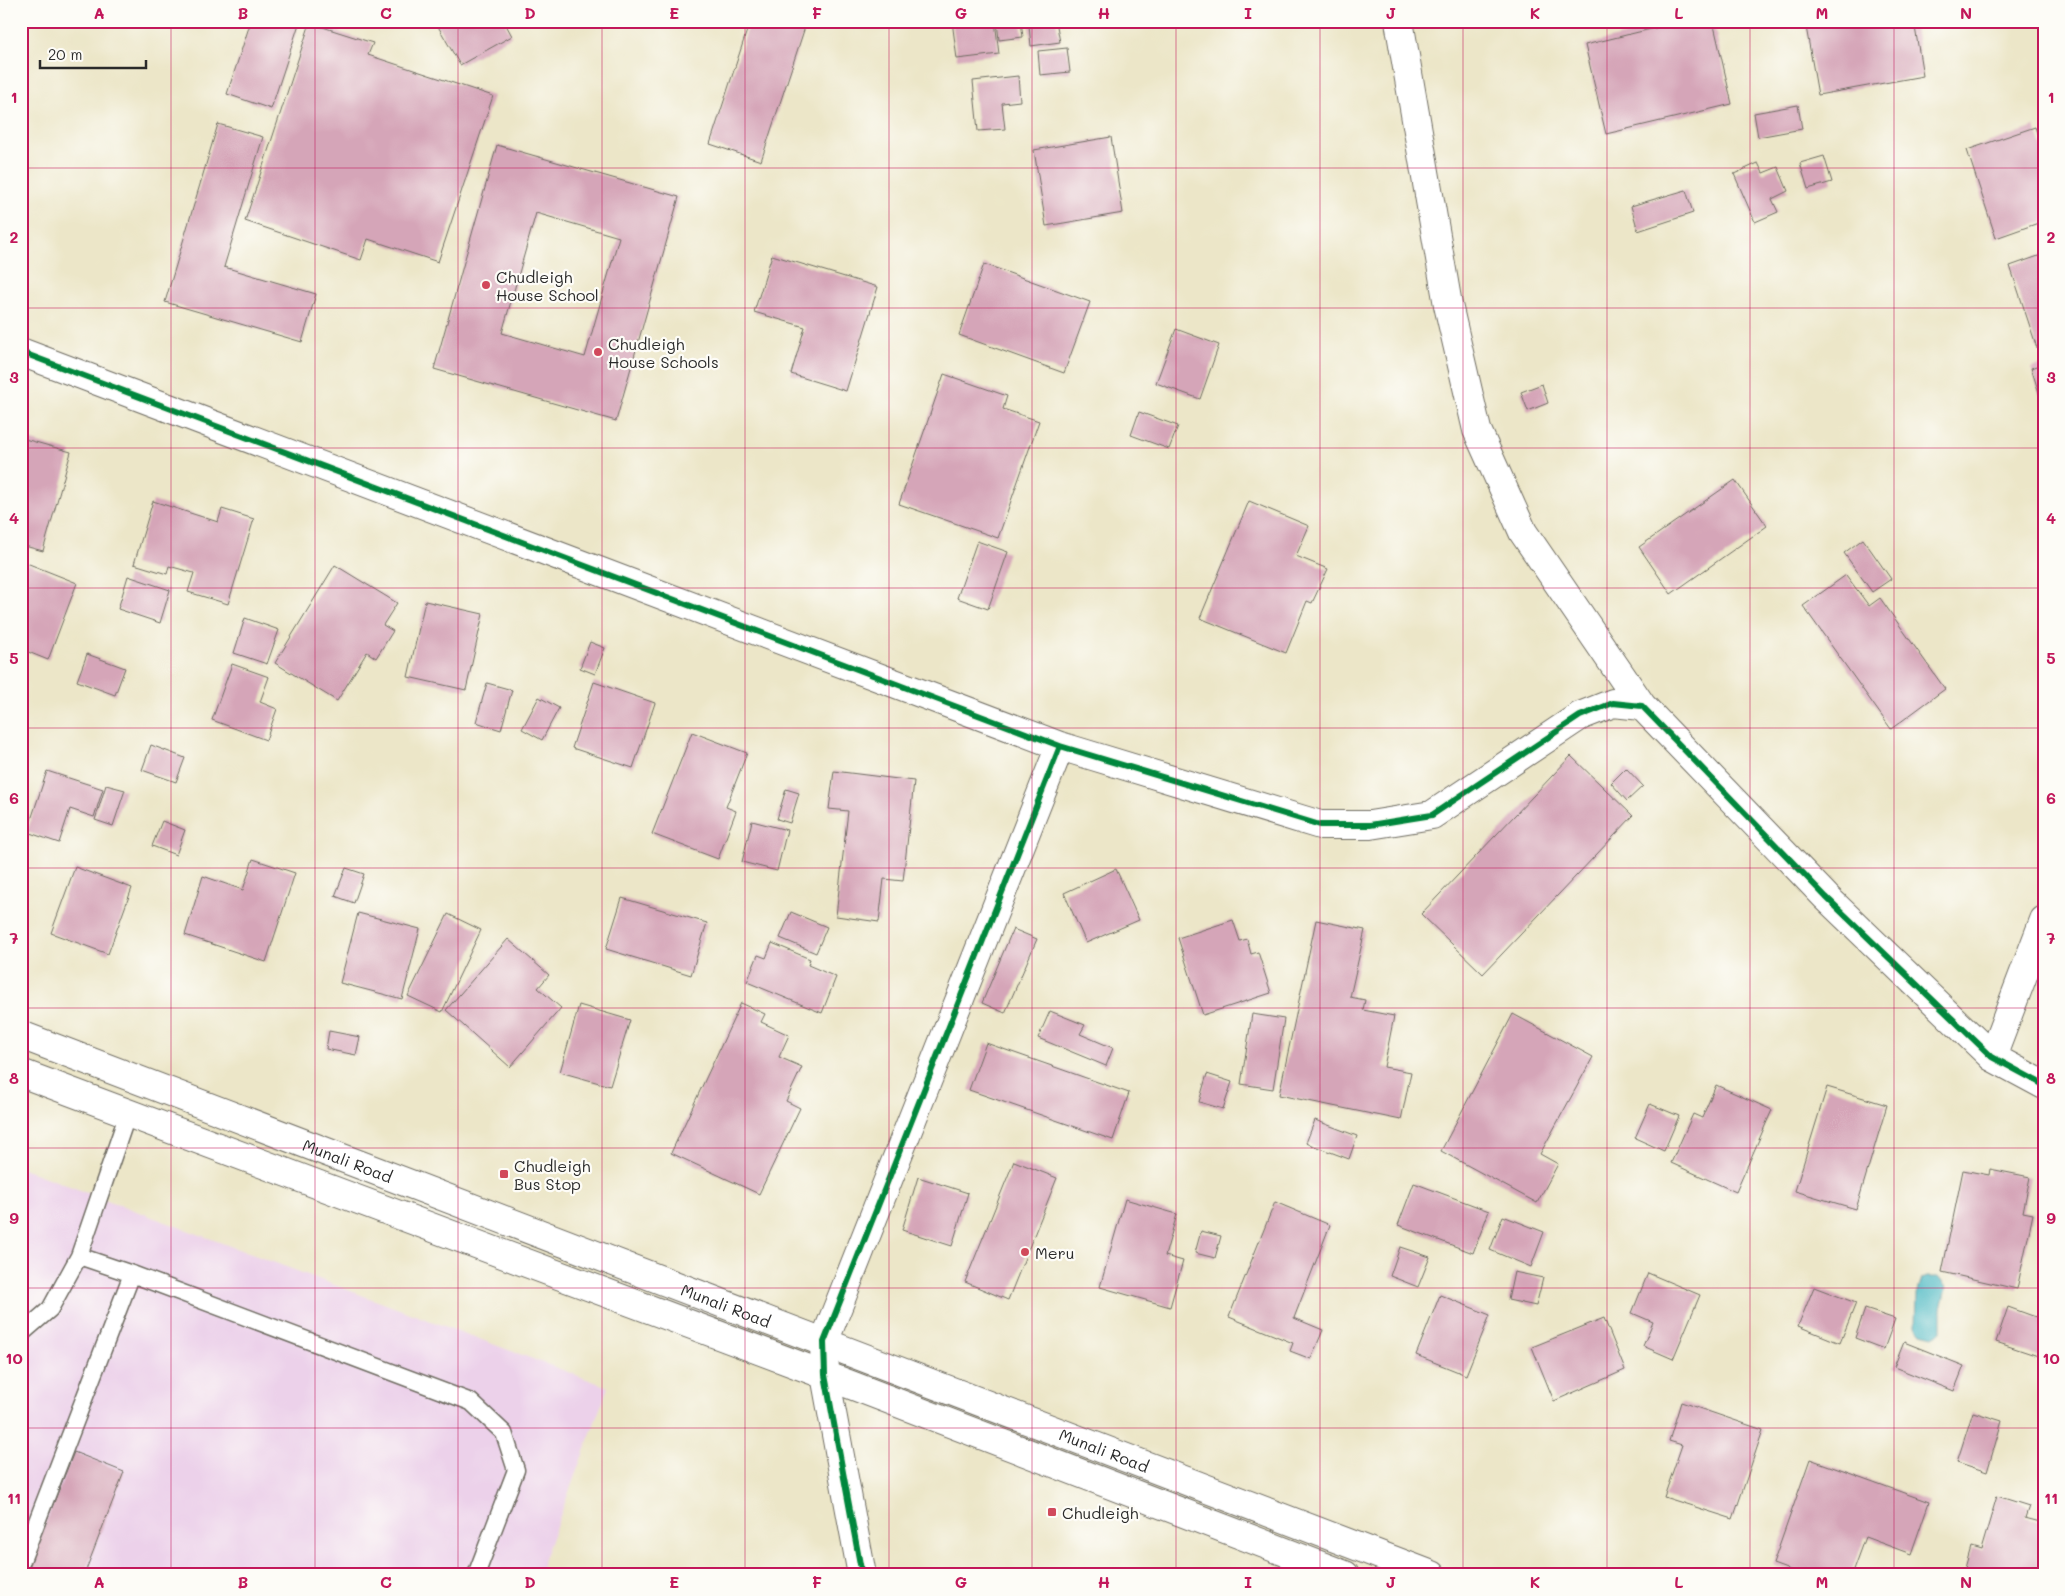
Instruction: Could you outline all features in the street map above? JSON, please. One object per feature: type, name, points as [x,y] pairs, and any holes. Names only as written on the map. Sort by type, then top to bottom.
[{"type":"street","points":[[1399,21],[1448,305],[1477,430],[1523,532],[1642,706],[1826,897],[1992,1057],[2044,1085]]},
{"type":"street","points":[[21,352],[1060,746],[1320,825],[1370,825],[1432,814],[1580,716],[1613,703],[1642,706]]},
{"type":"street","points":[[862,1575],[825,1375],[824,1342],[1060,746]]},
{"type":"street","points":[[1992,1057],[2044,920]]},
{"type":"street","name":"Munali Road","points":[[21,1034],[1432,1575]]},
{"type":"street","name":"Munali Road","points":[[21,1073],[825,1375],[1345,1575]]},
{"type":"lane","points":[[21,1334],[50,1309],[79,1256],[128,1113]]},
{"type":"lane","points":[[79,1256],[132,1274],[471,1402],[504,1433],[516,1470],[476,1575]]},
{"type":"lane","points":[[21,1563],[132,1274]]},
{"type":"shaded area","points":[[21,1168],[608,1387],[538,1575],[21,1575]]},
{"type":"water","points":[[1938,1277],[1946,1287],[1941,1309],[1941,1331],[1934,1336],[1922,1333],[1916,1326],[1917,1294],[1922,1279]]},
{"type":"building","points":[[251,21],[300,21],[271,109],[227,94]]},
{"type":"building","points":[[435,21],[504,21],[512,36],[460,65]]},
{"type":"building","points":[[750,21],[807,21],[761,161],[710,144]]},
{"type":"building","points":[[952,21],[995,21],[999,54],[957,59]]},
{"type":"building","points":[[997,21],[1021,21],[1023,37],[999,40]]},
{"type":"building","points":[[1056,21],[1060,42],[1031,46],[1029,25]]},
{"type":"building","points":[[1684,21],[1713,21],[1732,104],[1606,134],[1585,45]]},
{"type":"building","points":[[1805,21],[1914,21],[1923,76],[1818,95]]},
{"type":"building","points":[[310,23],[373,43],[368,55],[493,96],[438,262],[368,239],[361,260],[245,221]]},
{"type":"building","points":[[1067,48],[1070,72],[1040,75],[1038,51]]},
{"type":"building","points":[[1018,76],[1020,101],[1002,103],[1005,129],[978,131],[973,81]]},
{"type":"building","points":[[1798,105],[1802,129],[1758,137],[1754,113]]},
{"type":"building","points":[[218,124],[263,137],[224,267],[316,294],[302,342],[165,302]]},
{"type":"building","points":[[2035,127],[2044,153],[2044,221],[1996,238],[1967,150]]},
{"type":"building","points":[[1111,137],[1123,213],[1046,226],[1034,150]]},
{"type":"building","name":"Chudleigh House School","points":[[497,145],[679,197],[616,421],[434,369]],"holes":[[[536,213],[619,237],[585,357],[502,333]]]},
{"type":"building","points":[[1824,156],[1832,182],[1808,189],[1800,163]]},
{"type":"building","points":[[1758,163],[1763,173],[1778,167],[1788,191],[1772,199],[1778,212],[1755,222],[1734,174]]},
{"type":"building","points":[[1686,190],[1693,213],[1638,231],[1631,206]]},
{"type":"building","points":[[2044,254],[2044,346],[2037,348],[2010,266]]},
{"type":"building","points":[[772,255],[878,287],[846,391],[791,374],[805,327],[754,312]]},
{"type":"building","points":[[984,264],[1090,302],[1064,373],[959,335]]},
{"type":"building","points":[[1176,329],[1219,345],[1200,399],[1156,383]]},
{"type":"building","points":[[2044,364],[2044,405],[2043,405],[2031,368]]},
{"type":"building","points":[[944,374],[1007,396],[1003,409],[1039,421],[998,538],[899,504]]},
{"type":"building","points":[[1542,384],[1548,403],[1528,411],[1521,392]]},
{"type":"building","points":[[1139,412],[1178,426],[1169,449],[1131,435]]},
{"type":"building","points":[[21,438],[71,452],[43,551],[21,545]]},
{"type":"building","points":[[1735,480],[1767,526],[1671,594],[1639,547]]},
{"type":"building","points":[[153,501],[218,522],[222,509],[254,519],[228,604],[188,592],[194,573],[169,566],[167,574],[134,564]]},
{"type":"building","points":[[1249,501],[1309,526],[1296,556],[1328,569],[1312,603],[1307,601],[1286,653],[1200,618]]},
{"type":"building","points":[[1863,539],[1891,579],[1872,592],[1844,553]]},
{"type":"building","points":[[977,541],[1008,552],[988,609],[957,598]]},
{"type":"building","points":[[24,562],[77,583],[48,660],[21,649],[21,569]]},
{"type":"building","points":[[335,565],[397,603],[383,625],[393,631],[376,658],[367,652],[337,701],[275,663]]},
{"type":"building","points":[[1846,575],[1869,606],[1880,598],[1945,689],[1891,729],[1803,606]]},
{"type":"building","points":[[128,576],[170,590],[160,623],[118,609]]},
{"type":"building","points":[[425,601],[483,614],[466,690],[408,677]]},
{"type":"building","points":[[245,618],[279,630],[267,664],[234,653]]},
{"type":"building","points":[[590,642],[605,648],[595,674],[580,668]]},
{"type":"building","points":[[87,654],[125,668],[115,695],[77,681]]},
{"type":"building","points":[[232,664],[269,677],[260,702],[277,709],[266,740],[212,720]]},
{"type":"building","points":[[594,682],[655,703],[633,768],[572,748]]},
{"type":"building","points":[[487,683],[512,690],[501,730],[476,722]]},
{"type":"building","points":[[539,697],[559,708],[542,740],[522,729]]},
{"type":"building","points":[[692,732],[747,753],[726,807],[736,811],[718,859],[652,834]]},
{"type":"building","points":[[151,745],[185,758],[176,782],[142,770]]},
{"type":"building","points":[[1571,756],[1633,816],[1483,974],[1421,914]]},
{"type":"building","points":[[1626,768],[1643,786],[1627,801],[1611,783]]},
{"type":"building","points":[[47,771],[103,789],[94,817],[70,809],[59,843],[27,832]]},
{"type":"building","points":[[834,771],[914,781],[903,881],[884,879],[879,922],[836,916],[848,811],[829,809]]},
{"type":"building","points":[[106,785],[125,790],[113,826],[95,820]]},
{"type":"building","points":[[786,789],[799,793],[790,823],[777,819]]},
{"type":"building","points":[[162,821],[185,830],[176,855],[152,846]]},
{"type":"building","points":[[752,821],[787,830],[777,871],[742,862]]},
{"type":"building","points":[[253,859],[295,873],[266,962],[185,935],[203,876],[243,890]]},
{"type":"building","points":[[75,867],[132,888],[108,954],[51,933]]},
{"type":"building","points":[[346,868],[364,874],[354,903],[335,896]]},
{"type":"building","points":[[1116,869],[1139,920],[1086,943],[1064,893]]},
{"type":"building","points":[[622,898],[707,923],[691,975],[606,949]]},
{"type":"building","points":[[791,912],[827,927],[816,953],[780,938]]},
{"type":"building","points":[[358,913],[420,929],[402,999],[340,983]]},
{"type":"building","points":[[448,914],[481,930],[442,1012],[408,996]]},
{"type":"building","points":[[1233,920],[1240,941],[1247,939],[1251,954],[1258,952],[1271,993],[1203,1015],[1178,938]]},
{"type":"building","points":[[1316,920],[1365,930],[1350,997],[1365,1000],[1363,1010],[1394,1016],[1384,1067],[1411,1072],[1401,1120],[1279,1095]]},
{"type":"building","points":[[1013,929],[1037,939],[1005,1013],[982,1003]]},
{"type":"building","points":[[508,939],[549,975],[538,988],[561,1008],[510,1067],[446,1010]]},
{"type":"building","points":[[772,943],[810,959],[808,965],[836,977],[822,1013],[747,982],[758,955],[766,958]]},
{"type":"building","points":[[741,1003],[765,1014],[761,1022],[789,1035],[779,1057],[802,1067],[786,1101],[800,1108],[759,1194],[671,1153]]},
{"type":"building","points":[[579,1005],[630,1020],[610,1086],[560,1072]]},
{"type":"building","points":[[1050,1011],[1085,1025],[1080,1034],[1113,1048],[1106,1066],[1038,1038]]},
{"type":"building","points":[[1252,1014],[1284,1019],[1273,1089],[1241,1084]]},
{"type":"building","points":[[1513,1014],[1593,1057],[1540,1154],[1558,1164],[1537,1203],[1441,1151]]},
{"type":"building","points":[[329,1031],[360,1037],[356,1055],[326,1049]]},
{"type":"building","points":[[986,1043],[1129,1093],[1113,1140],[969,1090]]},
{"type":"building","points":[[1207,1074],[1232,1082],[1223,1109],[1199,1102]]},
{"type":"building","points":[[1716,1085],[1772,1110],[1736,1192],[1671,1163],[1693,1114],[1702,1118]]},
{"type":"building","points":[[1827,1087],[1887,1105],[1856,1209],[1795,1191]]},
{"type":"building","points":[[1650,1104],[1679,1116],[1664,1151],[1635,1138]]},
{"type":"building","points":[[1315,1120],[1357,1136],[1349,1159],[1306,1143]]},
{"type":"building","points":[[1014,1161],[1057,1178],[1008,1300],[965,1282]]},
{"type":"building","points":[[1990,1169],[2030,1177],[2023,1212],[2033,1214],[2017,1289],[1942,1272],[1963,1170],[1989,1175]]},
{"type":"building","points":[[918,1177],[968,1193],[952,1246],[902,1230]]},
{"type":"building","points":[[1414,1183],[1489,1211],[1473,1253],[1398,1225]]},
{"type":"building","points":[[1125,1199],[1177,1214],[1165,1256],[1183,1261],[1170,1307],[1100,1287]]},
{"type":"building","points":[[1275,1202],[1330,1225],[1294,1318],[1323,1330],[1311,1359],[1290,1351],[1293,1343],[1229,1317]]},
{"type":"building","points":[[1503,1216],[1544,1232],[1531,1267],[1490,1250]]},
{"type":"building","points":[[1201,1231],[1221,1236],[1215,1258],[1195,1253]]},
{"type":"building","points":[[1400,1247],[1430,1257],[1418,1287],[1390,1276]]},
{"type":"building","points":[[1514,1272],[1543,1278],[1536,1306],[1508,1300]]},
{"type":"building","points":[[1648,1273],[1700,1295],[1673,1359],[1643,1346],[1653,1322],[1632,1313]]},
{"type":"building","points":[[1814,1287],[1856,1303],[1840,1343],[1798,1326]]},
{"type":"building","points":[[1440,1295],[1490,1315],[1466,1375],[1416,1355]]},
{"type":"building","points":[[2008,1307],[2044,1320],[2044,1358],[1996,1342]]},
{"type":"building","points":[[1865,1309],[1895,1319],[1884,1349],[1855,1338]]},
{"type":"building","points":[[1604,1318],[1625,1370],[1554,1401],[1532,1347]]},
{"type":"building","points":[[1904,1342],[1964,1366],[1954,1391],[1894,1367]]},
{"type":"building","points":[[1681,1402],[1763,1430],[1733,1519],[1664,1497],[1682,1445],[1669,1441]]},
{"type":"building","points":[[1973,1412],[2002,1421],[1987,1472],[1957,1462]]},
{"type":"building","points":[[74,1452],[124,1472],[84,1575],[25,1575]]},
{"type":"building","points":[[1810,1459],[1929,1502],[1911,1554],[1865,1537],[1851,1575],[1803,1575],[1773,1564]]},
{"type":"building","points":[[1997,1496],[2029,1506],[2025,1518],[2044,1523],[2044,1565],[2041,1575],[1963,1575],[1971,1547],[1981,1550]]},
{"type":"cycle path","points":[[21,352],[1060,746],[1320,825],[1370,825],[1432,815],[1580,716],[1613,703],[1642,706],[1826,897],[1992,1057],[2044,1085]]},
{"type":"cycle path","points":[[862,1575],[825,1375],[824,1342],[1060,746]]},
{"type":"place","name":"Chudleigh House School","points":[[486,285]]},
{"type":"place","name":"Chudleigh House Schools","points":[[598,352]]},
{"type":"place","name":"Chudleigh Bus Stop","points":[[504,1174]]},
{"type":"place","name":"Meru","points":[[1025,1252]]},
{"type":"place","name":"Chudleigh","points":[[1052,1512]]}]
